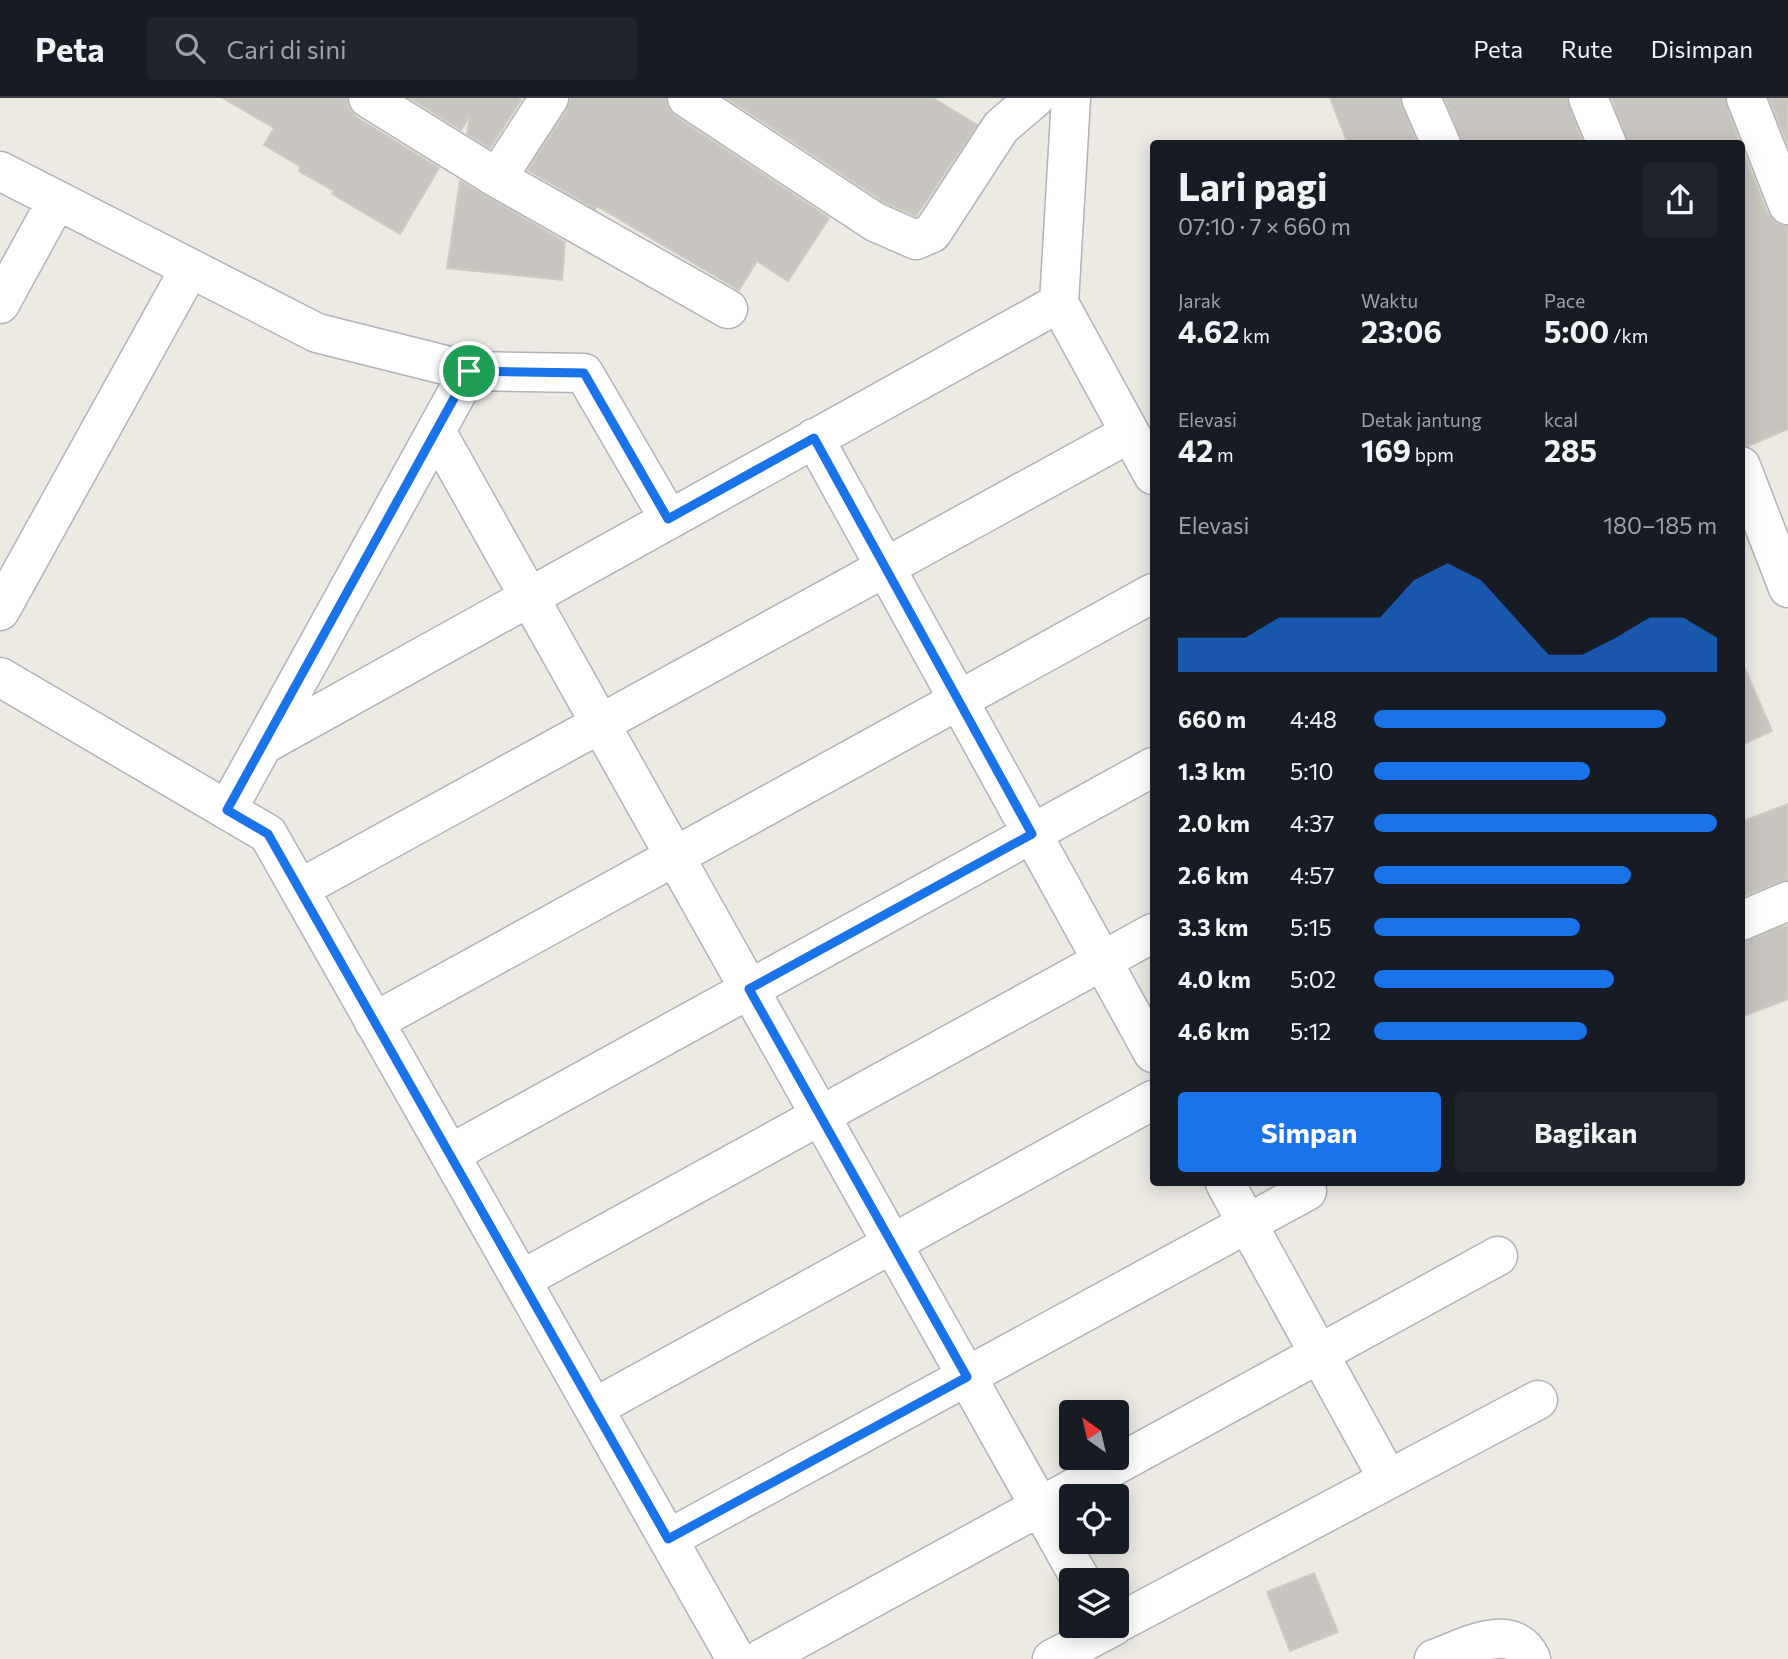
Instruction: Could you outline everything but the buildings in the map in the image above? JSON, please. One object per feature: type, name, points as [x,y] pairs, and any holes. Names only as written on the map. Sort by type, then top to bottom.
[{"type":"street","points":[[368,98],[497,178],[728,309]]},
{"type":"street","points":[[497,178],[549,98]]},
{"type":"street","points":[[687,98],[875,222],[916,240],[932,233],[1001,127],[1010,104]]},
{"type":"street","points":[[1071,98],[1059,303],[1150,470]]},
{"type":"street","points":[[1421,98],[1439,140]]},
{"type":"street","points":[[1588,98],[1605,140]]},
{"type":"street","points":[[1746,98],[1788,205]]},
{"type":"street","points":[[0,171],[317,333],[469,371],[584,373],[668,519]]},
{"type":"street","points":[[0,304],[57,200]]},
{"type":"street","points":[[0,611],[190,268]]},
{"type":"street","points":[[263,745],[1059,303]]},
{"type":"street","points":[[227,810],[469,371]]},
{"type":"street","points":[[436,431],[1074,1568]]},
{"type":"street","points":[[299,889],[1130,433]]},
{"type":"street","points":[[814,438],[1150,1049]]},
{"type":"street","points":[[1745,471],[1774,506],[1788,588]]},
{"type":"street","points":[[374,1022],[1150,595]]},
{"type":"street","points":[[0,677],[268,834],[736,1659]]},
{"type":"street","points":[[450,1154],[1150,770]]},
{"type":"street","points":[[1745,919],[1788,901]]},
{"type":"street","points":[[521,1280],[1150,935]]},
{"type":"street","points":[[594,1408],[1150,1102]]},
{"type":"street","points":[[1227,1186],[1388,1479]]},
{"type":"street","points":[[668,1539],[1307,1191]]},
{"type":"street","points":[[761,1659],[1498,1256]]},
{"type":"street","points":[[1129,1616],[1538,1400]]},
{"type":"street","points":[[1434,1659],[1497,1637],[1511,1639],[1527,1650],[1531,1659]]},
{"type":"street","points":[[1052,1659],[1090,1638]]},
{"type":"route","points":[[469,371],[584,373],[668,519],[814,438],[1032,834],[749,989],[967,1377],[668,1539],[268,834],[227,810],[469,371]]}]
